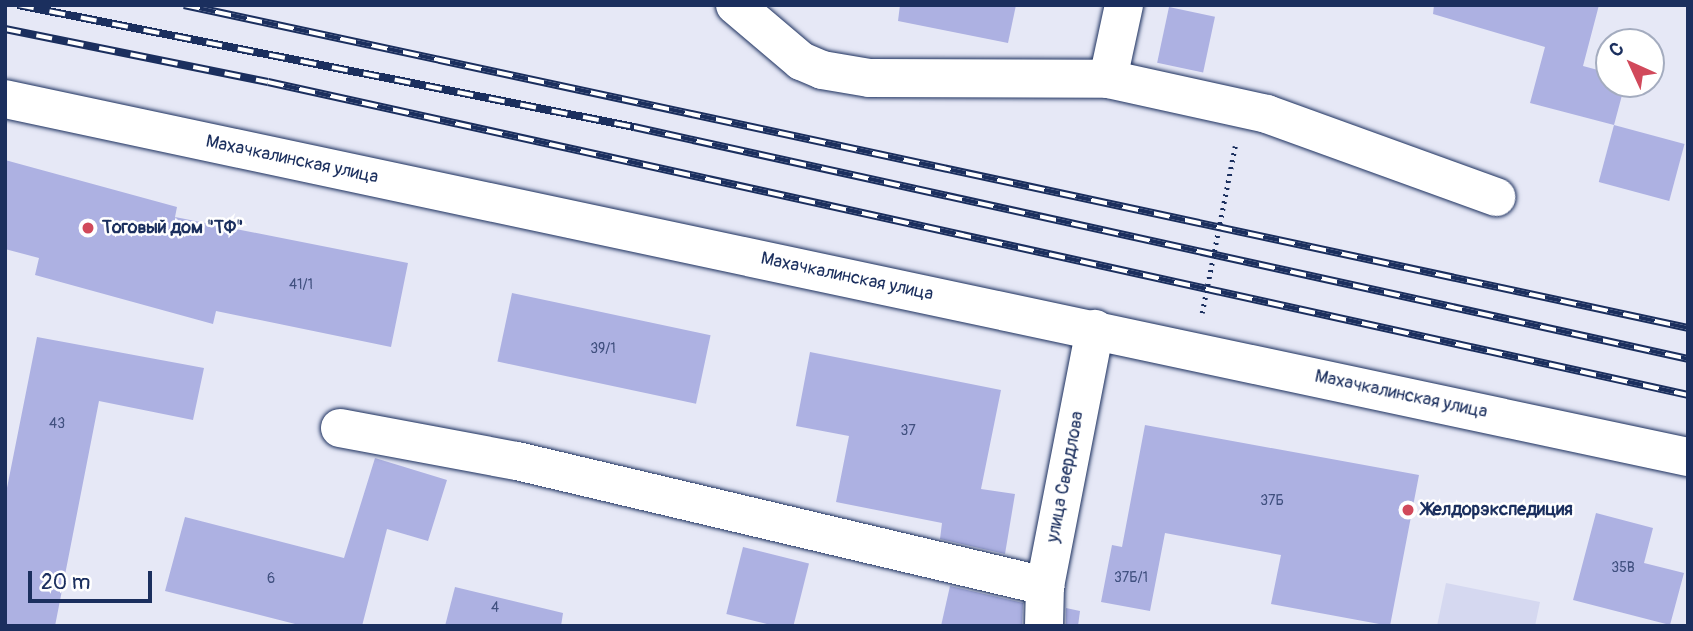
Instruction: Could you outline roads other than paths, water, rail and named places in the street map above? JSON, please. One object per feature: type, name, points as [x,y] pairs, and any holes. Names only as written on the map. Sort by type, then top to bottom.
[{"type":"street","points":[[734,5],[801,61],[822,70],[869,78],[1108,79],[1243,108],[1496,197]]},
{"type":"street","points":[[1108,79],[1124,5]]},
{"type":"street","name":"Махачкалинская улица","points":[[5,99],[1688,457]]},
{"type":"street","name":"улица Свердлова","points":[[1044,626],[1045,586],[1095,329]]},
{"type":"street","points":[[340,428],[517,461],[1045,586]]},
{"type":"railway","points":[[18,5],[634,127],[1688,359]]},
{"type":"railway","points":[[184,5],[1688,328]]},
{"type":"railway","points":[[5,29],[268,82],[1688,395]]},
{"type":"place","name":"Тоговый дом \"ТФ\"","points":[[88,228]]},
{"type":"place","name":"Желдорэкспедиция","points":[[1408,510]]}]
